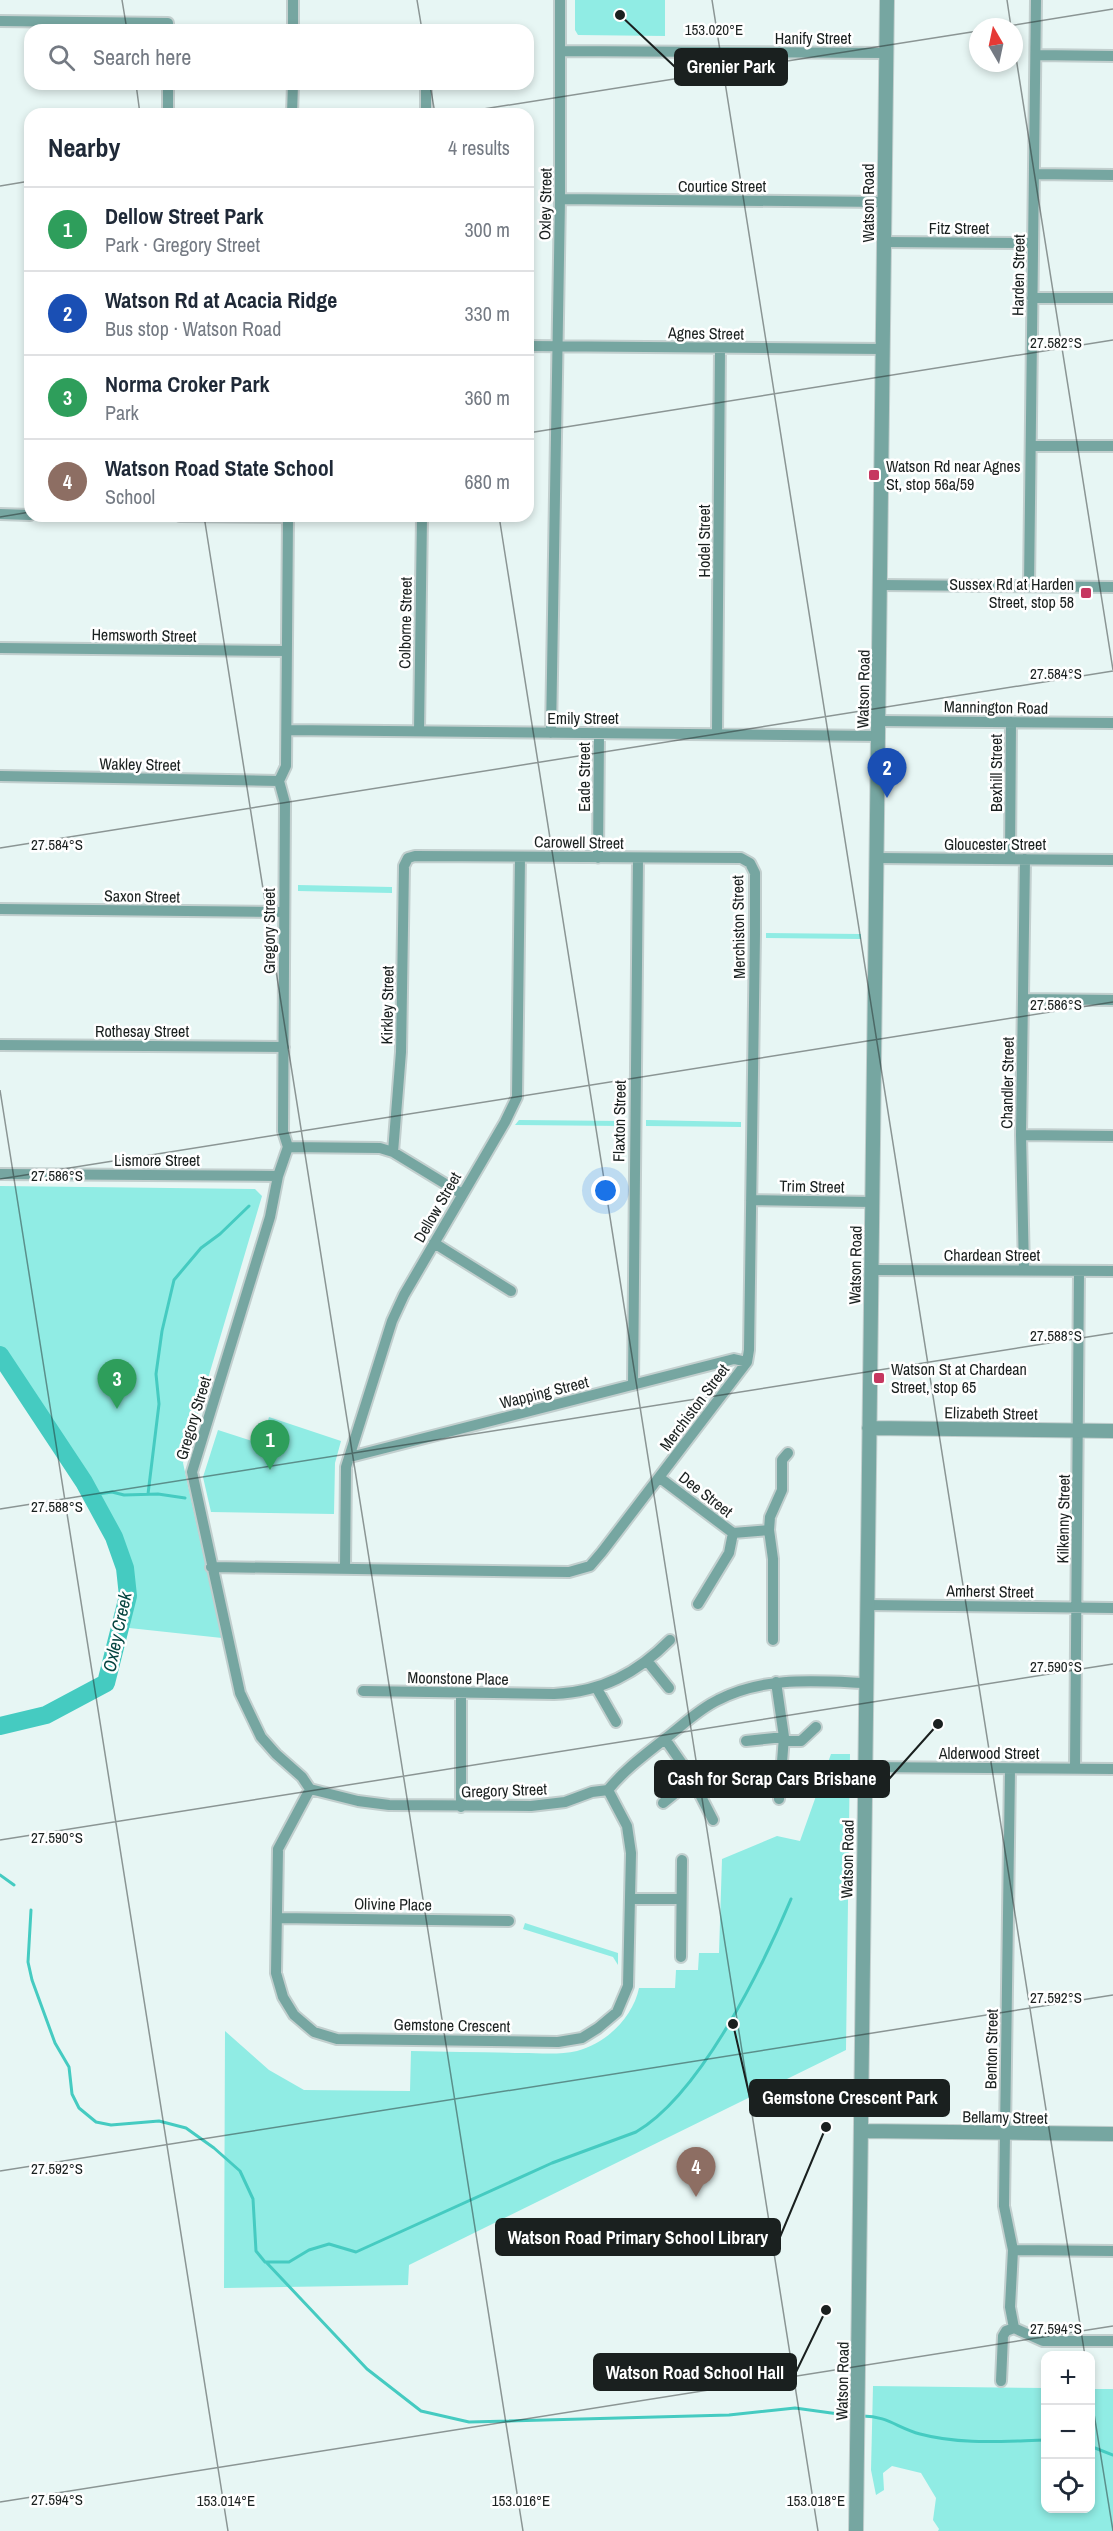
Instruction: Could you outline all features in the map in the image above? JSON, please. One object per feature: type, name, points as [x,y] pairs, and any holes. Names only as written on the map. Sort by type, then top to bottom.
[{"type":"street","points":[[293,0],[293,24]]},
{"type":"street","name":"Oxley Street","points":[[551,733],[560,199],[560,0]]},
{"type":"street","name":"Watson Road","points":[[856,2531],[887,0]]},
{"type":"street","name":"Harden Street","points":[[1029,586],[1036,0]]},
{"type":"street","points":[[0,21],[168,24]]},
{"type":"street","name":"Hanify Street","points":[[560,51],[886,53]]},
{"type":"street","points":[[1036,56],[1113,56]]},
{"type":"street","points":[[168,90],[168,108]]},
{"type":"street","points":[[292,108],[293,90]]},
{"type":"street","points":[[426,90],[426,108]]},
{"type":"street","points":[[1035,174],[1113,175]]},
{"type":"street","name":"Courtice Street","points":[[560,199],[885,202]]},
{"type":"street","name":"Fitz Street","points":[[884,242],[1033,243]]},
{"type":"street","points":[[1032,298],[1113,298]]},
{"type":"street","name":"Agnes Street","points":[[534,345],[883,349]]},
{"type":"street","name":"Hodel Street","points":[[717,734],[720,349]]},
{"type":"street","points":[[1031,446],[1113,446]]},
{"type":"street","points":[[0,514],[24,515]]},
{"type":"street","name":"Gregory Street","points":[[288,522],[286,766],[279,781],[285,803],[283,1131],[288,1148],[278,1176],[270,1217],[192,1472],[240,1692],[261,1737],[302,1777],[310,1789],[358,1801],[389,1805],[461,1806],[531,1806],[565,1802],[592,1792],[608,1790]]},
{"type":"street","name":"Colborne Street","points":[[419,731],[422,522]]},
{"type":"street","points":[[881,585],[1113,586]]},
{"type":"street","name":"Hemsworth Street","points":[[0,648],[287,651]]},
{"type":"street","name":"Mannington Road","points":[[879,721],[1113,723]]},
{"type":"street","name":"Bexhill Street","points":[[1010,859],[1011,722]]},
{"type":"street","name":"Emily Street","points":[[287,730],[879,736]]},
{"type":"street","name":"Eade Street","points":[[598,858],[599,733]]},
{"type":"street","name":"Wakley Street","points":[[0,777],[279,781]]},
{"type":"street","name":"Carowell Street","points":[[408,858],[415,856],[741,858],[750,862]]},
{"type":"street","name":"Dellow Street","points":[[345,1568],[346,1467],[392,1321],[404,1295],[505,1122],[517,1097],[520,857]]},
{"type":"street","name":"Kirkley Street","points":[[393,1152],[401,1052],[404,866],[408,858]]},
{"type":"street","name":"Flaxton Street","points":[[633,1385],[638,858]]},
{"type":"street","name":"Gloucester Street","points":[[877,858],[1113,860]]},
{"type":"street","name":"Chandler Street","points":[[1024,1270],[1021,1135],[1025,859]]},
{"type":"street","name":"Merchiston Street","points":[[212,1568],[569,1572],[590,1566],[660,1478],[747,1362],[749,1350],[755,873],[750,862]]},
{"type":"street","name":"Saxon Street","points":[[0,909],[284,912]]},
{"type":"street","points":[[1024,999],[1113,1000]]},
{"type":"street","name":"Rothesay Street","points":[[0,1045],[284,1047]]},
{"type":"street","points":[[1021,1135],[1113,1136]]},
{"type":"street","points":[[288,1148],[380,1148],[393,1152],[462,1194]]},
{"type":"street","name":"Lismore Street","points":[[0,1174],[278,1176]]},
{"type":"street","name":"Trim Street","points":[[751,1200],[872,1202]]},
{"type":"street","points":[[434,1244],[511,1291]]},
{"type":"street","name":"Chardean Street","points":[[872,1270],[1113,1271]]},
{"type":"street","name":"Kilkenny Street","points":[[1075,1769],[1079,1271]]},
{"type":"street","name":"Wapping Street","points":[[350,1457],[734,1359],[747,1362]]},
{"type":"street","name":"Elizabeth Street","points":[[869,1428],[1113,1431]]},
{"type":"street","points":[[773,1640],[773,1559],[769,1530],[770,1517],[782,1490],[782,1460],[788,1453]]},
{"type":"street","name":"Dee Street","points":[[660,1478],[733,1533]]},
{"type":"street","points":[[698,1604],[729,1553],[733,1533],[769,1530]]},
{"type":"street","name":"Amherst Street","points":[[867,1605],[1113,1608]]},
{"type":"street","name":"Moonstone Place","points":[[363,1691],[554,1694],[583,1692],[629,1674],[648,1662],[670,1640]]},
{"type":"street","points":[[648,1662],[669,1688]]},
{"type":"street","points":[[776,1682],[784,1739],[779,1799]]},
{"type":"street","points":[[608,1790],[621,1774],[717,1700],[747,1688],[776,1682],[866,1683]]},
{"type":"street","points":[[596,1687],[616,1722]]},
{"type":"street","points":[[461,1693],[461,1806]]},
{"type":"street","points":[[746,1741],[784,1739],[801,1741],[816,1727]]},
{"type":"street","points":[[665,1739],[693,1779],[713,1820]]},
{"type":"street","name":"Alderwood Street","points":[[865,1767],[1113,1769]]},
{"type":"street","name":"Benton Street","points":[[1010,1768],[1004,2206],[1013,2250],[1010,2307],[1014,2328]]},
{"type":"street","points":[[663,1803],[693,1779]]},
{"type":"street","name":"Gemstone Crescent","points":[[310,1789],[278,1849],[276,1973],[283,1997],[294,2015],[314,2032],[336,2039],[558,2042],[582,2038],[617,2012],[628,1986],[631,1853],[627,1826],[608,1790]]},
{"type":"street","points":[[681,1957],[682,1860]]},
{"type":"street","points":[[631,1899],[681,1899]]},
{"type":"street","name":"Olivine Place","points":[[277,1918],[509,1920]]},
{"type":"street","name":"Bellamy Street","points":[[861,2132],[1113,2134]]},
{"type":"street","points":[[1013,2250],[1113,2251]]},
{"type":"street","points":[[1001,2381],[1003,2336],[1006,2331],[1014,2328],[1043,2341],[1113,2341]]},
{"type":"shaded area","points":[[575,0],[665,0],[665,36],[578,35],[575,30]]},
{"type":"shaded area","points":[[298,885],[392,887],[392,893],[298,891]]},
{"type":"shaded area","points":[[766,933],[861,934],[861,939],[766,938]]},
{"type":"shaded area","points":[[519,1120],[623,1121],[623,1126],[515,1125]]},
{"type":"shaded area","points":[[646,1120],[741,1122],[741,1127],[646,1126]]},
{"type":"shaded area","points":[[0,1186],[255,1189],[262,1196],[183,1463],[222,1638],[120,1627],[128,1596],[125,1568],[114,1537],[84,1482],[0,1355]]},
{"type":"shaded area","points":[[269,1417],[341,1441],[335,1463],[334,1514],[211,1512],[203,1477],[218,1430],[261,1444]]},
{"type":"shaded area","points":[[831,1754],[850,1754],[846,2050],[409,2265],[408,2285],[224,2288],[225,2031],[269,2070],[304,2090],[410,2091],[411,2051],[557,2053],[577,2051],[588,2047],[608,2035],[625,2019],[639,1988],[675,1988],[676,1970],[698,1970],[699,1953],[719,1953],[722,1859],[777,1836],[800,1841]]},
{"type":"shaded area","points":[[525,1923],[618,1953],[618,1965],[613,1957],[523,1929]]},
{"type":"shaded area","points":[[873,2386],[1041,2388],[1041,2513],[1095,2513],[1095,2389],[1113,2389],[1113,2531],[938,2531],[933,2520],[936,2498],[921,2473],[892,2466],[883,2473],[884,2490],[876,2495],[871,2470]]},
{"type":"waterway","points":[[148,1494],[159,1404],[156,1374],[162,1331],[174,1280],[201,1248],[220,1234],[249,1206]]},
{"type":"waterway","name":"Oxley Creek","points":[[0,1355],[84,1482],[114,1537],[125,1568],[128,1596],[106,1683],[46,1715],[0,1726]]},
{"type":"waterway","points":[[91,1495],[112,1492],[124,1495],[158,1494],[185,1498]]},
{"type":"waterway","points":[[0,1875],[14,1885]]},
{"type":"waterway","points":[[31,1910],[28,1962],[32,1980],[55,2043],[69,2067],[72,2094],[79,2108],[96,2122],[111,2125],[159,2121],[186,2128],[214,2148],[240,2171],[253,2199],[256,2251],[265,2262],[289,2262],[309,2250],[329,2244],[356,2252],[552,2163],[636,2132],[660,2114],[684,2089],[706,2060],[764,1959],[791,1899]]},
{"type":"waterway","points":[[266,2262],[367,2369],[421,2411],[469,2422],[729,2415],[795,2408],[853,2416]]},
{"type":"waterway","points":[[863,2416],[886,2420],[920,2434],[951,2440],[983,2442],[1041,2440]]},
{"type":"waterway","points":[[1095,2448],[1113,2455]]},
{"type":"place","name":"Grenier Park","points":[[620,15]]},
{"type":"place","name":"Watson Rd near Agnes St, stop 56a/59","points":[[874,475]]},
{"type":"place","name":"Sussex Rd at Harden Street, stop 58","points":[[1086,593]]},
{"type":"place","name":"Watson Rd at Acacia Ridge","points":[[887,798]]},
{"type":"place","name":"Watson St at Chardean Street, stop 65","points":[[879,1378]]},
{"type":"place","name":"Norma Croker Park","points":[[117,1409]]},
{"type":"place","name":"Dellow Street Park","points":[[270,1470]]},
{"type":"place","name":"Cash for Scrap Cars Brisbane","points":[[938,1724]]},
{"type":"place","name":"Gemstone Crescent Park","points":[[733,2024]]},
{"type":"place","name":"Watson Road Primary School Library","points":[[826,2127]]},
{"type":"place","name":"Watson Road State School","points":[[696,2197]]},
{"type":"place","name":"Watson Road School Hall","points":[[826,2310]]}]
